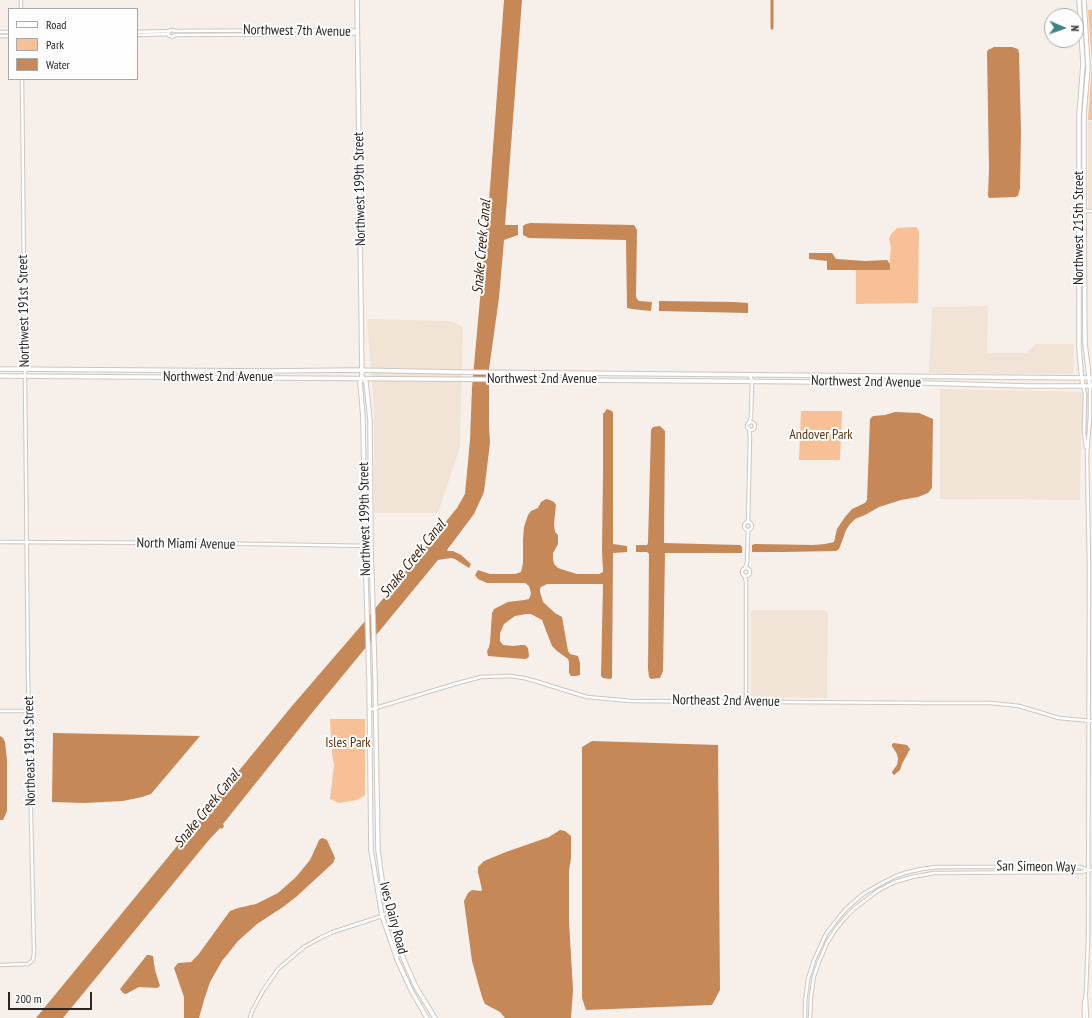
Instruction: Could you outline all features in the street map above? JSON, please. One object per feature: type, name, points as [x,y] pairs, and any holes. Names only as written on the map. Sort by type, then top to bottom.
[{"type":"main road","name":"Northwest 199th Street","points":[[357,0],[362,370],[362,378],[360,382],[363,418],[364,546],[369,710]]},
{"type":"main road","name":"Northwest 215th Street","points":[[1079,0],[1083,64],[1078,116],[1079,352],[1083,386]]},
{"type":"main road","name":"Northwest 215th Street","points":[[1084,0],[1088,67],[1084,115],[1085,343],[1091,386]]},
{"type":"main road","points":[[1079,308],[1085,308]]},
{"type":"main road","name":"Northwest 2nd Avenue","points":[[0,369],[262,371],[362,370],[1090,378]]},
{"type":"main road","name":"Northwest 2nd Avenue","points":[[0,376],[752,381],[1091,386]]},
{"type":"main road","name":"Northwest 199th Street","points":[[362,378],[366,382],[370,420],[375,708]]},
{"type":"main road","name":"Ives Dairy Road","points":[[375,708],[378,850],[383,887],[388,912],[404,960],[416,987],[435,1018]]},
{"type":"main road","name":"Ives Dairy Road","points":[[369,710],[371,850],[382,916],[398,962],[412,992],[427,1018]]},
{"type":"street","name":"Northwest 7th Avenue","points":[[138,35],[168,33],[172,30],[351,30],[357,32]]},
{"type":"street","name":"Northwest 7th Avenue","points":[[138,32],[168,33],[171,37],[173,37],[175,35],[351,34],[357,32]]},
{"type":"street","name":"Northwest 191st Street","points":[[22,80],[26,542]]},
{"type":"street","points":[[1079,211],[1092,211]]},
{"type":"street","points":[[750,435],[754,427],[751,417],[752,375]]},
{"type":"street","name":"Northwest 215th Street","points":[[1083,386],[1085,394],[1084,432],[1087,455]]},
{"type":"street","name":"Northwest 215th Street","points":[[1086,996],[1090,721],[1087,455],[1091,386]]},
{"type":"street","points":[[746,581],[750,572],[747,563],[748,530],[752,526],[748,522],[750,435],[747,426],[751,417]]},
{"type":"street","points":[[749,422],[753,423]]},
{"type":"street","points":[[748,522],[745,523],[744,526],[748,530]]},
{"type":"street","name":"North Miami Avenue","points":[[0,542],[371,546]]},
{"type":"street","name":"Northeast 191st Street","points":[[0,965],[28,964],[33,960],[34,952],[28,710],[26,542]]},
{"type":"street","points":[[746,702],[746,581],[743,572],[747,563]]},
{"type":"street","name":"Northeast 2nd Avenue","points":[[369,710],[468,680],[495,675],[524,678],[588,697],[631,701],[991,703],[1023,707],[1059,718],[1090,721]]},
{"type":"street","points":[[0,711],[28,710]]},
{"type":"street","name":"San Simeon Way","points":[[805,1018],[805,997],[808,979],[814,960],[826,934],[848,907],[863,894],[882,882],[908,872],[937,867],[1081,867],[1088,870]]},
{"type":"street","name":"San Simeon Way","points":[[810,1018],[814,976],[828,943],[836,929],[845,918],[855,908],[879,890],[912,876],[934,873],[1082,872],[1088,870]]},
{"type":"street","points":[[250,1018],[262,992],[280,968],[304,947],[333,932],[382,916],[388,912]]},
{"type":"street","points":[[1084,1018],[1086,996]]},
{"type":"street","points":[[1086,996],[1087,1018]]},
{"type":"shaded area","points":[[1088,121],[1092,121],[1092,208],[1088,208]]},
{"type":"shaded area","points":[[988,306],[987,353],[1026,353],[1036,344],[1074,344],[1073,374],[929,373],[932,307]]},
{"type":"shaded area","points":[[367,319],[450,321],[463,327],[460,447],[438,513],[374,513],[374,409]]},
{"type":"shaded area","points":[[940,389],[1092,392],[1092,430],[1081,430],[1080,500],[940,499]]},
{"type":"shaded area","points":[[825,610],[828,613],[826,698],[753,697],[751,695],[751,611]]},
{"type":"green space","points":[[1088,10],[1092,10],[1092,62]]},
{"type":"green space","points":[[1092,62],[1092,120],[1088,120]]},
{"type":"green space","points":[[916,227],[919,231],[918,303],[856,304],[856,270],[889,270],[891,247],[889,239],[891,234],[897,228]]},
{"type":"green space","name":"Andover Park","points":[[801,411],[842,411],[839,460],[799,460]]},
{"type":"green space","name":"Isles Park","points":[[330,719],[365,719],[365,795],[357,800],[339,803],[330,799],[334,765]]},
{"type":"water","name":"Snake Creek Canal","points":[[504,0],[522,0],[505,225],[518,225],[518,235],[504,240],[499,298],[489,369],[490,443],[484,492],[474,514],[447,550],[461,555],[471,564],[469,568],[455,559],[451,558],[438,560],[311,714],[223,824],[224,826],[222,829],[220,828],[208,841],[63,1018],[36,1018],[292,706],[360,627],[457,508],[465,494],[470,440],[472,388],[490,188]]},
{"type":"water","points":[[994,47],[1012,47],[1018,49],[1019,53],[1021,131],[1020,188],[1018,196],[1015,197],[989,198],[988,196],[987,52]]},
{"type":"water","points":[[531,223],[634,225],[637,230],[636,296],[639,301],[652,302],[651,311],[627,308],[626,240],[529,238],[523,235],[523,226]]},
{"type":"water","points":[[809,253],[832,253],[836,259],[865,261],[887,260],[890,264],[890,270],[827,270],[827,261],[809,259]]},
{"type":"water","points":[[659,301],[748,303],[748,313],[659,311]]},
{"type":"water","points":[[607,409],[613,413],[613,544],[627,546],[627,552],[613,553],[612,678],[603,678],[601,676],[603,584],[547,584],[540,589],[543,602],[562,617],[568,651],[570,654],[578,656],[580,663],[580,675],[571,676],[569,673],[568,659],[552,646],[542,620],[531,614],[515,616],[504,624],[500,633],[500,641],[503,645],[525,645],[528,648],[528,658],[488,656],[487,651],[490,643],[492,613],[494,609],[508,602],[529,599],[531,594],[529,586],[525,583],[487,583],[478,579],[475,575],[478,570],[490,574],[515,574],[521,572],[523,563],[524,527],[528,515],[531,511],[538,508],[541,502],[546,499],[554,502],[556,505],[554,524],[555,532],[558,535],[558,544],[553,553],[554,564],[558,568],[577,574],[599,574],[603,572],[603,414]]},
{"type":"water","points":[[895,412],[919,413],[933,419],[932,488],[928,493],[879,507],[855,519],[846,530],[839,549],[836,551],[752,552],[752,545],[755,544],[813,545],[834,542],[837,529],[845,517],[852,509],[865,503],[867,500],[870,419],[873,416]]},
{"type":"water","points":[[660,426],[665,431],[664,543],[740,545],[742,547],[742,553],[665,553],[663,671],[660,678],[651,679],[649,677],[648,669],[649,554],[647,552],[636,552],[636,545],[647,545],[648,543],[651,430],[653,427]]},
{"type":"water","points":[[53,733],[200,736],[151,794],[123,801],[84,803],[52,802]]},
{"type":"water","points":[[0,736],[5,742],[7,760],[7,811],[3,820],[0,820]]},
{"type":"water","points":[[592,741],[718,745],[720,990],[712,1005],[586,1010],[582,998],[582,747]]},
{"type":"water","points":[[894,743],[907,745],[910,749],[900,770],[894,775],[892,772],[897,765],[898,759],[892,746]]},
{"type":"water","points":[[560,830],[565,831],[571,836],[569,921],[573,990],[571,1018],[505,1018],[500,1012],[485,1004],[482,997],[472,961],[464,901],[468,893],[472,890],[482,890],[478,867],[484,861],[549,837]]},
{"type":"water","points":[[322,838],[327,840],[335,858],[333,863],[296,897],[257,924],[238,941],[222,961],[210,982],[199,1018],[184,1018],[184,997],[174,968],[178,963],[191,962],[198,955],[230,911],[256,904],[278,893],[296,877],[310,860],[319,840]]},
{"type":"water","points":[[147,955],[153,956],[155,970],[160,986],[157,988],[139,987],[126,994],[123,993],[120,989]]},
{"type":"waterway","points":[[772,0],[772,28]]}]
